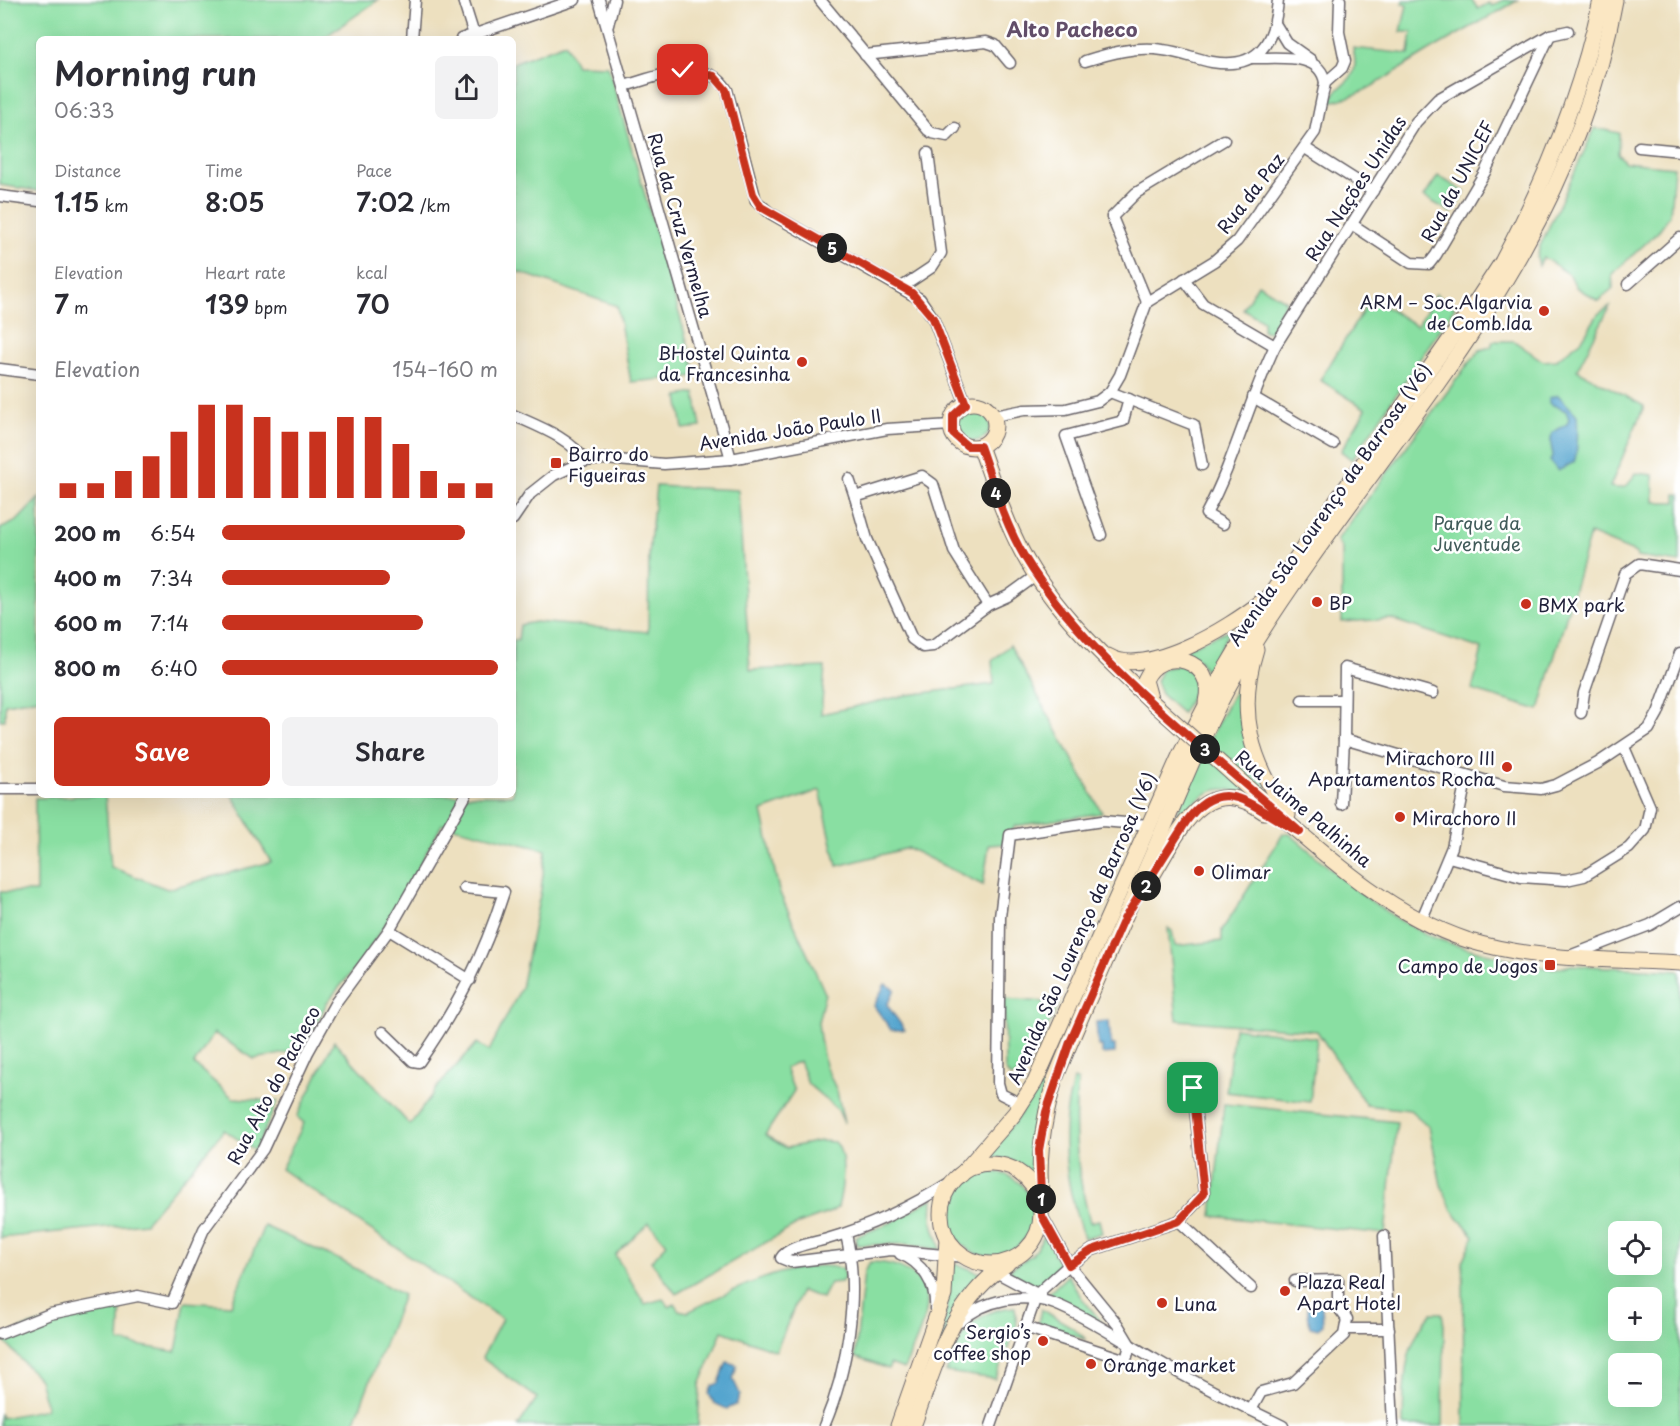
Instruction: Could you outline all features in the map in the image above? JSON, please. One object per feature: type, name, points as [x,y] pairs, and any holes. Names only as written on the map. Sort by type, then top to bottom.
[{"type":"main road","name":"Avenida São Lourenço da Barrosa (V6)","points":[[913,1426],[938,1339],[944,1295],[947,1238],[941,1221],[942,1204],[957,1178],[1021,1104],[1050,1053],[1180,755],[1244,635],[1502,262],[1545,178],[1570,114],[1586,68],[1601,0]]},
{"type":"main road","name":"Avenida São Lourenço da Barrosa (V6)","points":[[898,1426],[938,1339],[995,1272],[1015,1259],[1034,1241],[1042,1212],[1039,1150],[1046,1112],[1070,1042],[1206,730],[1262,630],[1479,324],[1520,258],[1558,182],[1588,110],[1615,0]]},
{"type":"main road","points":[[966,404],[980,404],[994,416],[994,434],[980,446],[967,446],[959,441],[951,425],[956,412],[966,404]]},
{"type":"main road","name":"Rua Jaime Palhinha","points":[[980,446],[1004,514],[1024,555],[1054,600],[1094,645],[1151,701],[1257,796],[1375,894],[1421,921],[1460,937],[1495,947],[1569,957],[1680,963]]},
{"type":"main road","points":[[1094,645],[1121,661],[1137,662],[1167,654],[1194,644],[1237,621],[1262,601],[1284,576]]},
{"type":"main road","points":[[1262,630],[1247,692],[1250,735],[1265,779],[1300,832]]},
{"type":"main road","points":[[1151,701],[1145,688],[1148,672],[1155,666],[1178,659],[1188,662],[1205,677],[1208,693],[1204,708]]},
{"type":"main road","points":[[1124,919],[1186,822],[1207,800],[1221,796],[1250,802],[1278,823],[1300,832]]},
{"type":"main road","points":[[957,1178],[985,1164],[1011,1168],[1031,1184],[1042,1212]]},
{"type":"main road","points":[[947,1238],[964,1257],[981,1264],[998,1264],[1015,1259]]},
{"type":"street","points":[[412,36],[415,0]]},
{"type":"street","points":[[464,0],[474,35]]},
{"type":"street","points":[[471,36],[575,0]]},
{"type":"street","name":"Rua da Cruz Vermelha","points":[[599,0],[731,459]]},
{"type":"street","points":[[607,28],[614,0]]},
{"type":"street","points":[[820,0],[932,133],[947,136],[955,128]]},
{"type":"street","points":[[1251,58],[1271,38],[1276,25],[1278,0]]},
{"type":"street","points":[[1276,25],[1287,43],[1322,69],[1325,83],[1342,68],[1345,61],[1339,32],[1340,0]]},
{"type":"street","name":"Rua Nações Unidas","points":[[1223,524],[1206,514],[1275,346],[1416,122],[1438,99],[1550,35],[1568,31]]},
{"type":"street","name":"Rua da UNICEF","points":[[1353,225],[1411,263],[1428,264],[1436,255],[1485,172],[1550,35]]},
{"type":"street","points":[[866,55],[986,42],[995,45],[1010,63]]},
{"type":"street","points":[[1085,61],[1114,52],[1136,49],[1162,50],[1212,62],[1236,62],[1251,58],[1316,64]]},
{"type":"street","points":[[624,86],[683,70],[704,72],[722,82],[753,194],[761,207],[920,299],[933,318],[966,404]]},
{"type":"street","name":"Rua da Paz","points":[[1147,302],[1238,241],[1305,148],[1319,120],[1325,83]]},
{"type":"street","points":[[994,416],[1023,410],[1085,406],[1098,401],[1110,392],[1124,366],[1147,302],[1112,217],[1136,193],[1224,140]]},
{"type":"street","points":[[1639,147],[1680,151]]},
{"type":"street","points":[[1305,148],[1373,191]]},
{"type":"street","points":[[902,287],[932,267],[942,244],[928,153]]},
{"type":"street","points":[[0,196],[36,201]]},
{"type":"street","points":[[1628,284],[1680,238]]},
{"type":"street","points":[[1184,279],[1203,303],[1275,346]]},
{"type":"street","points":[[0,369],[36,374]]},
{"type":"street","points":[[1110,392],[1194,425],[1202,465]]},
{"type":"street","points":[[1253,397],[1333,444]]},
{"type":"street","points":[[1101,535],[1066,436],[1123,421],[1129,399]]},
{"type":"street","points":[[516,417],[560,439],[579,453],[585,461]]},
{"type":"street","name":"Avenida João Paulo II","points":[[516,515],[530,494],[554,475],[585,461],[605,459],[664,464],[731,459],[887,429],[951,425]]},
{"type":"street","points":[[855,497],[922,476],[933,484],[954,551],[988,605]]},
{"type":"street","points":[[849,479],[867,539],[912,639],[923,647],[933,646],[988,605],[1008,596],[1037,575]]},
{"type":"street","points":[[1581,713],[1584,693],[1624,574],[1639,564],[1680,570]]},
{"type":"street","points":[[1344,739],[1504,786],[1541,789],[1556,785],[1624,747],[1649,729],[1658,713],[1680,653]]},
{"type":"street","points":[[1341,804],[1345,668],[1433,693]]},
{"type":"street","points":[[1302,700],[1343,700]]},
{"type":"street","points":[[1449,857],[1521,877],[1566,880],[1584,876],[1629,848],[1645,830],[1650,807],[1624,747]]},
{"type":"street","points":[[1421,921],[1449,857],[1467,776]]},
{"type":"street","points":[[0,789],[36,789]]},
{"type":"street","name":"Rua Alto do Pacheco","points":[[0,1334],[50,1314],[138,1296],[172,1303],[204,1229],[263,1149],[308,1052],[336,1002],[390,930],[464,798]]},
{"type":"street","points":[[1021,1104],[1001,1094],[998,1083],[1000,917],[1010,835],[1102,821],[1149,825]]},
{"type":"street","points":[[383,1032],[413,1061],[419,1062],[453,1013],[490,938],[504,892],[464,888]]},
{"type":"street","points":[[1569,957],[1650,925],[1680,907]]},
{"type":"street","points":[[390,930],[470,980]]},
{"type":"street","points":[[991,1426],[1035,1297],[1069,1265],[1092,1250],[1179,1221],[1204,1194],[1193,1088]]},
{"type":"street","points":[[957,1178],[884,1219],[846,1234],[794,1249],[781,1258],[791,1262],[891,1250],[964,1257]]},
{"type":"street","points":[[1025,1327],[1126,1360],[1130,1345],[1118,1325],[1069,1265],[1042,1212]]},
{"type":"street","points":[[1179,1221],[1251,1288]]},
{"type":"street","points":[[824,1426],[835,1402],[845,1362],[853,1275],[846,1234]]},
{"type":"street","points":[[1384,1236],[1394,1426]]},
{"type":"street","points":[[891,1250],[911,1258],[925,1274],[934,1290],[938,1339]]},
{"type":"street","points":[[981,1264],[1035,1297],[1054,1304],[1283,1426]]},
{"type":"street","points":[[1251,1410],[1262,1392],[1293,1383],[1338,1341],[1347,1329],[1347,1319],[1338,1307],[1338,1280],[1295,1281]]},
{"type":"street","points":[[938,1339],[975,1310],[996,1302],[1035,1297]]},
{"type":"street","points":[[1347,1329],[1389,1329]]},
{"type":"green space","points":[[0,0],[378,0],[326,36],[36,36],[36,191],[0,185]]},
{"type":"green space","points":[[1403,0],[1472,0],[1478,9],[1489,3],[1492,6],[1503,0],[1518,0],[1373,86],[1354,95],[1330,102],[1334,94],[1352,75],[1355,60],[1353,48],[1409,54],[1412,32],[1401,32],[1407,5],[1402,4]]},
{"type":"green space","points":[[1607,0],[1610,0],[1592,77],[1565,149],[1533,218],[1495,285],[1454,350],[1261,621],[1224,684],[1188,755],[1058,1055],[1040,1115],[1035,1146],[1034,1178],[1018,1163],[983,1157],[1014,1123],[1043,1079],[1201,722],[1238,653],[1486,297],[1523,234],[1574,122]]},
{"type":"green space","points":[[565,43],[576,65],[608,66],[697,376],[631,382],[617,306],[516,271],[516,62]]},
{"type":"green space","points":[[1595,128],[1619,133],[1618,154],[1625,162],[1674,167],[1670,215],[1657,233],[1612,274],[1613,288],[1598,301],[1576,287],[1570,275],[1543,257],[1539,266],[1537,258],[1540,246]]},
{"type":"green space","points":[[1438,176],[1465,192],[1452,213],[1424,197]]},
{"type":"green space","points":[[1258,284],[1286,301],[1277,318],[1282,325],[1272,332],[1263,331],[1263,321],[1243,309]]},
{"type":"green space","points":[[1436,294],[1455,307],[1352,460],[1341,451],[1366,409],[1320,380],[1371,298],[1417,326]]},
{"type":"green space","name":"Parque da Juventude","points":[[1610,306],[1577,370],[1644,406],[1610,487],[1626,486],[1635,473],[1653,475],[1654,502],[1676,502],[1676,494],[1680,494],[1680,563],[1637,557],[1636,553],[1590,534],[1539,710],[1472,690],[1482,649],[1391,619],[1342,622],[1342,549],[1337,540],[1468,364],[1480,350],[1491,347],[1493,341],[1514,341],[1543,361],[1556,360],[1582,340],[1598,314]]},
{"type":"green space","points":[[695,393],[701,427],[683,429],[678,396]]},
{"type":"green space","points":[[974,409],[985,414],[990,425],[985,436],[974,441],[963,436],[958,425],[963,414]]},
{"type":"green space","points":[[656,486],[738,490],[750,670],[825,667],[821,714],[907,695],[994,684],[992,661],[1010,645],[1102,813],[1015,826],[1004,844],[989,845],[983,885],[908,848],[837,866],[820,790],[762,811],[779,891],[825,993],[818,1022],[820,1039],[825,1065],[837,1091],[844,1123],[838,1110],[808,1084],[799,1061],[785,1068],[794,1091],[765,1135],[786,1148],[820,1141],[835,1142],[842,1155],[843,1164],[838,1207],[831,1212],[798,1224],[676,1294],[651,1261],[667,1244],[649,1223],[615,1255],[645,1304],[663,1299],[669,1307],[675,1304],[678,1310],[688,1312],[742,1286],[786,1271],[826,1266],[843,1269],[845,1277],[841,1282],[830,1283],[822,1298],[801,1291],[776,1351],[722,1331],[700,1385],[698,1426],[518,1426],[537,1398],[482,1358],[502,1319],[281,1169],[304,1123],[297,1117],[334,1041],[410,1125],[439,1085],[477,1043],[489,1051],[521,988],[541,890],[546,850],[442,824],[395,910],[358,965],[328,1001],[303,1050],[254,1059],[214,1033],[194,1064],[233,1098],[278,1101],[255,1151],[224,1130],[145,1223],[0,1238],[0,892],[36,892],[35,798],[105,798],[111,867],[167,889],[271,862],[234,798],[516,798],[516,640],[518,640],[520,625],[536,622],[648,632],[649,554]]},
{"type":"green space","points":[[36,501],[36,699],[5,704],[5,720],[0,720],[0,529],[17,521]]},
{"type":"green space","points":[[1231,629],[1206,671],[1198,659],[1181,650]]},
{"type":"green space","points":[[1182,664],[1193,677],[1195,687],[1182,713],[1161,694],[1156,681],[1162,669]]},
{"type":"green space","points":[[1240,681],[1241,720],[1268,789],[1245,796],[1231,790],[1218,790],[1206,794],[1186,811],[1162,845],[1215,728]]},
{"type":"green space","points":[[1283,834],[1290,834],[1374,903],[1410,926],[1441,940],[1544,967],[1557,968],[1571,965],[1680,971],[1680,1426],[1464,1426],[1463,1262],[1474,1236],[1452,1210],[1441,1185],[1429,1127],[1410,1110],[1366,1105],[1317,1031],[1177,1020],[1168,928],[1172,931],[1175,946],[1222,941],[1222,930]]},
{"type":"green space","points":[[1004,999],[1059,1003],[1032,1058],[1025,1068],[1010,1077],[1005,1070]]},
{"type":"green space","points":[[1234,1028],[1317,1038],[1310,1102],[1226,1092]]},
{"type":"green space","points":[[1074,1079],[1078,1081],[1076,1135],[1082,1186],[1090,1222],[1099,1220],[1102,1233],[1084,1238],[1072,1199],[1066,1159],[1066,1119]]},
{"type":"green space","points":[[1224,1104],[1397,1122],[1385,1234],[1212,1216]]},
{"type":"green space","points":[[991,1172],[1007,1175],[1021,1184],[1030,1198],[1033,1214],[1030,1230],[1021,1244],[1007,1253],[991,1256],[975,1253],[961,1244],[952,1230],[949,1214],[952,1198],[961,1184],[975,1175]]},
{"type":"green space","points":[[933,1198],[932,1220],[941,1250],[907,1244],[857,1245],[855,1237],[890,1223]]},
{"type":"green space","points":[[264,1226],[340,1260],[403,1295],[354,1423],[385,1426],[0,1426],[0,1413],[2,1418],[47,1409],[39,1379],[1,1338],[26,1327],[121,1304],[119,1342],[176,1352],[185,1302],[231,1305]]},
{"type":"green space","points":[[1045,1235],[1060,1265],[1036,1288],[1009,1273],[1009,1270],[1032,1255]]},
{"type":"green space","points":[[870,1262],[889,1264],[908,1271],[915,1276],[925,1292],[927,1303],[924,1318],[904,1369],[890,1364],[889,1369],[855,1357],[864,1272]]},
{"type":"green space","points":[[952,1262],[985,1275],[907,1426],[946,1313]]},
{"type":"green space","points":[[1068,1275],[1081,1297],[1105,1326],[1048,1294]]},
{"type":"green space","points":[[1015,1307],[1017,1327],[995,1379],[946,1372],[956,1347],[969,1327],[988,1313]]},
{"type":"green space","points":[[1041,1309],[1072,1327],[1087,1340],[1038,1323]]},
{"type":"green space","points":[[1432,1313],[1442,1313],[1444,1325],[1443,1426],[1403,1426],[1405,1381],[1410,1352],[1422,1325]]},
{"type":"water","points":[[1558,395],[1577,415],[1578,432],[1574,462],[1558,471],[1550,461],[1553,455],[1552,433],[1567,424],[1569,419],[1566,411],[1549,403],[1549,398]]},
{"type":"water","points":[[885,984],[895,989],[887,1005],[905,1030],[891,1030],[874,1006]]},
{"type":"water","points":[[1109,1021],[1111,1045],[1115,1045],[1115,1053],[1102,1054],[1102,1046],[1098,1046],[1096,1022]]},
{"type":"water","points":[[1313,1300],[1322,1304],[1323,1325],[1318,1329],[1310,1327],[1307,1306]]},
{"type":"water","points":[[727,1362],[737,1365],[733,1379],[740,1394],[736,1405],[727,1409],[714,1403],[709,1394],[712,1386],[719,1383]]},
{"type":"place","name":"ARM – Soc.Algarvia de Comb.lda","points":[[1544,311]]},
{"type":"place","name":"BHostel Quinta da Francesinha","points":[[802,362]]},
{"type":"place","name":"Bairro do Figueiras","points":[[556,463]]},
{"type":"place","name":"BP","points":[[1317,602]]},
{"type":"place","name":"BMX park","points":[[1526,604]]},
{"type":"place","name":"Mirachoro III Apartamentos Rocha","points":[[1507,767]]},
{"type":"place","name":"Mirachoro II","points":[[1400,817]]},
{"type":"place","name":"Olimar","points":[[1199,871]]},
{"type":"place","name":"Campo de Jogos","points":[[1550,965]]},
{"type":"place","name":"Plaza Real Apart Hotel","points":[[1285,1291]]},
{"type":"place","name":"Luna","points":[[1162,1303]]},
{"type":"place","name":"Sergio’s coffee shop","points":[[1043,1341]]},
{"type":"place","name":"Orange market","points":[[1091,1364]]},
{"type":"district","name":"Alto Pacheco","points":[[1072,29]]},
{"type":"route","points":[[683,70],[704,72],[722,82],[753,194],[761,207],[912,293],[928,308],[966,404],[958,408],[953,416],[951,425],[953,434],[962,444],[980,446],[1004,514],[1024,555],[1054,600],[1094,645],[1151,701],[1300,832],[1278,823],[1250,802],[1235,797],[1221,796],[1207,800],[1186,822],[1124,919],[1055,1079],[1039,1150],[1038,1178],[1042,1216],[1069,1265],[1092,1250],[1179,1221],[1204,1194],[1193,1088]]}]
